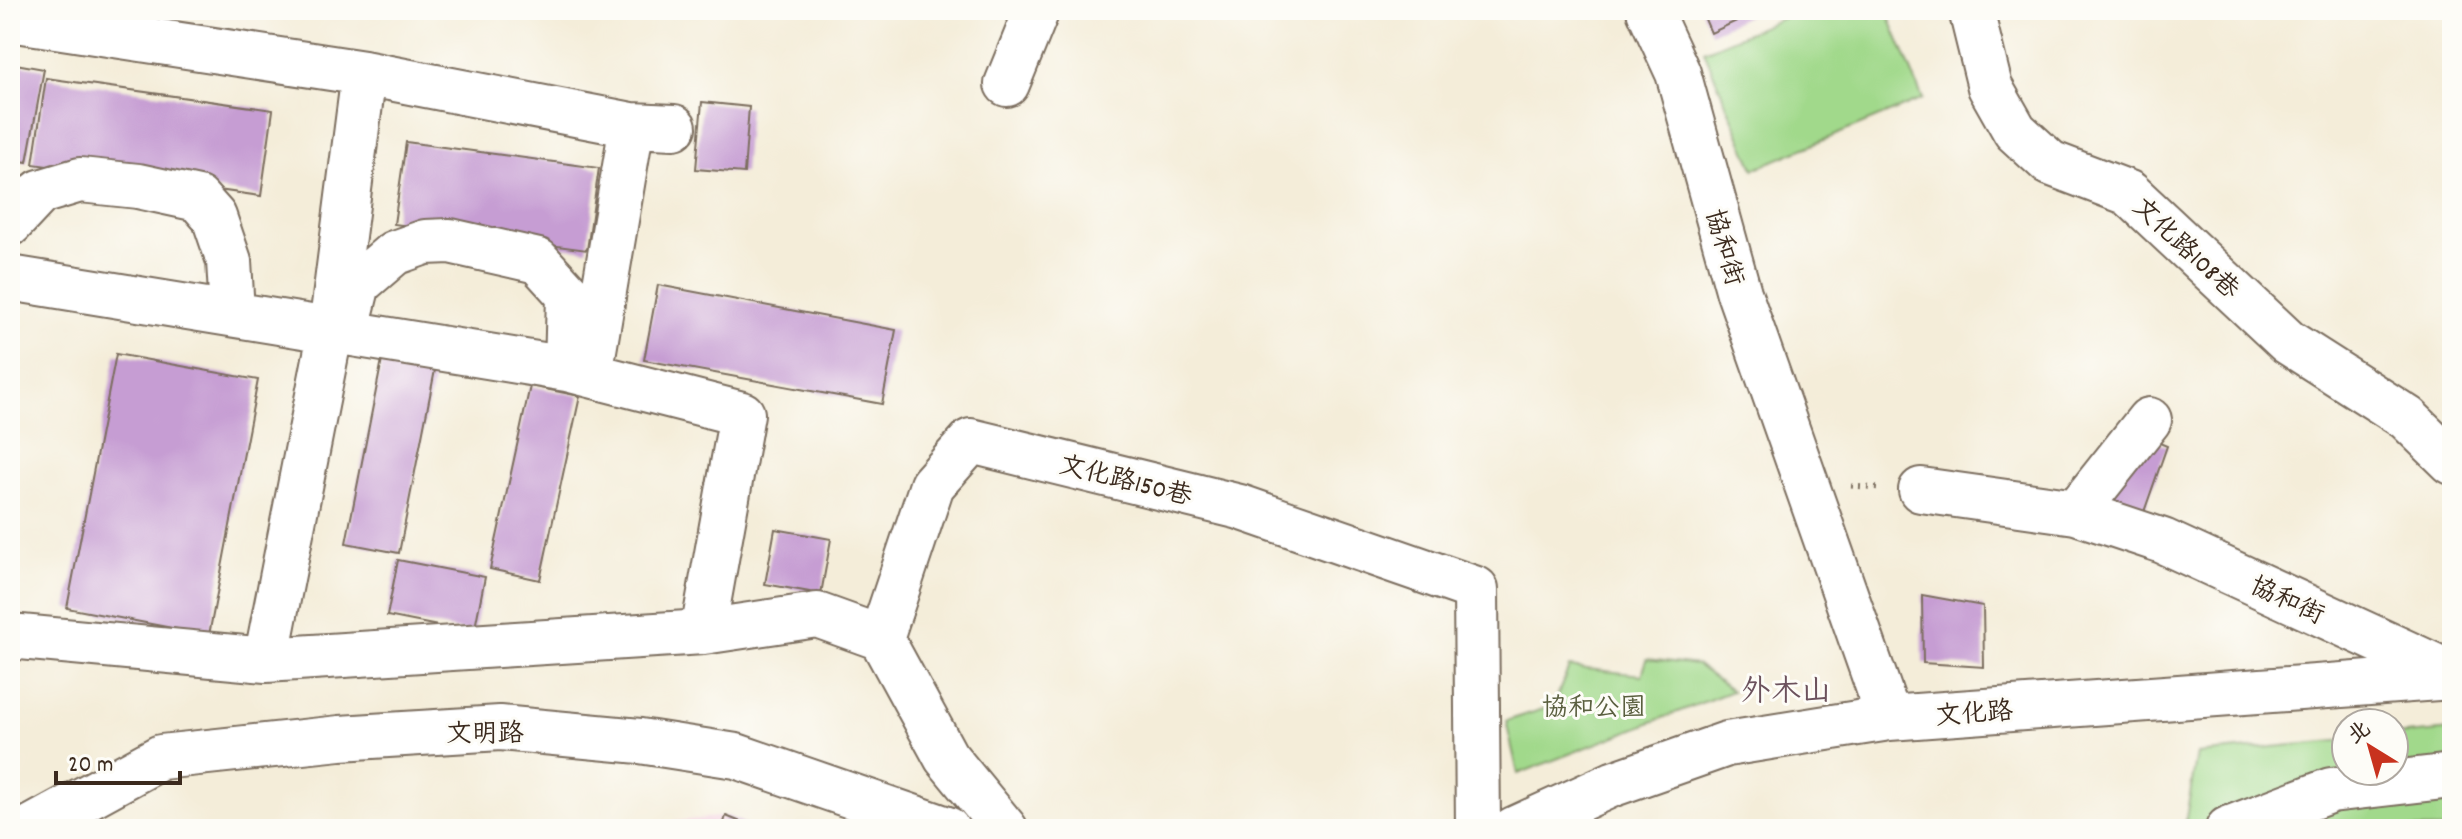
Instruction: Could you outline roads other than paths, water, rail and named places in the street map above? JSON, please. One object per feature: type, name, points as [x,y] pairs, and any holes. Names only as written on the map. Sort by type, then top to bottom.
[{"type":"street","points":[[1007,84],[1037,10]]},
{"type":"street","name":"協和街","points":[[1649,10],[1678,73],[1739,293],[1889,718]]},
{"type":"street","name":"文化路108巷","points":[[1971,10],[1990,87],[2015,131],[2050,163],[2129,193],[2288,342],[2407,418],[2452,462]]},
{"type":"street","points":[[10,19],[364,73],[653,126],[578,372]]},
{"type":"street","points":[[266,660],[338,330],[364,73]]},
{"type":"street","points":[[10,224],[40,192],[80,180],[198,199],[214,217],[229,261],[232,312]]},
{"type":"street","points":[[338,330],[358,284],[394,253],[425,242],[450,241],[538,261],[569,295],[578,372]]},
{"type":"street","points":[[10,278],[232,312],[578,372],[742,414],[703,632]]},
{"type":"street","points":[[2076,512],[2149,420]]},
{"type":"street","name":"文化路150巷","points":[[881,638],[932,485],[971,441],[1240,507],[1476,589],[1478,829]]},
{"type":"street","name":"協和街","points":[[1921,490],[2076,512],[2163,541],[2452,676]]},
{"type":"street","points":[[10,636],[266,660],[703,632],[817,615],[881,638],[946,757],[1005,829]]},
{"type":"street","name":"文化路","points":[[1514,829],[1613,784],[1727,744],[1889,718],[2452,676]]},
{"type":"street","name":"文明路","points":[[29,829],[161,757],[340,738],[500,728],[640,741],[736,756],[947,829]]},
{"type":"street","points":[[2228,829],[2331,790],[2452,776]]},
{"type":"district","name":"外木山","points":[[1786,690]]},
{"type":"park label","name":"協和公園","points":[[1594,706]]}]
